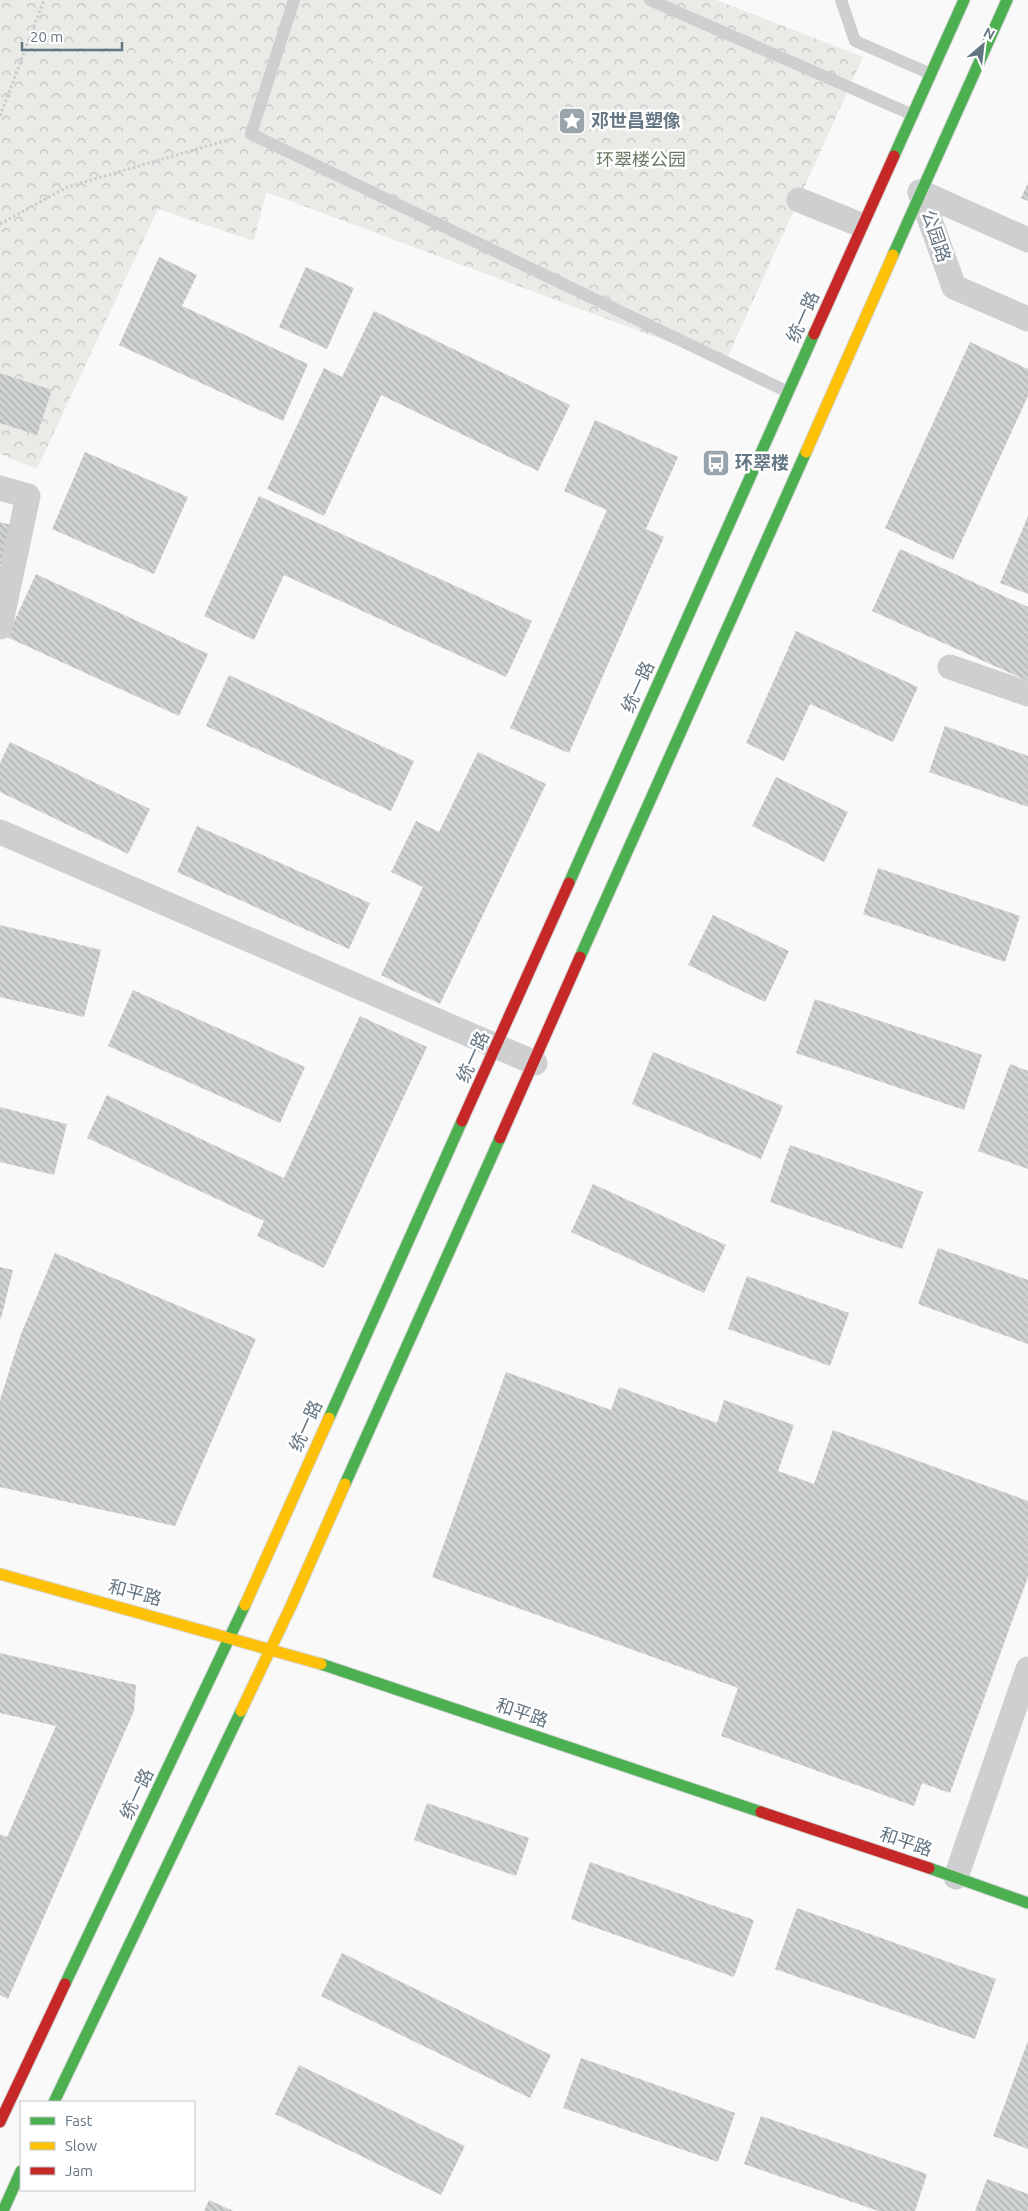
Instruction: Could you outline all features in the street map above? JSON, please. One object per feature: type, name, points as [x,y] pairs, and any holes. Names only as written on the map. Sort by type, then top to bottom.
[{"type":"main road","name":"统一路","points":[[0,2122],[230,1637],[497,1046],[964,0]]},
{"type":"main road","points":[[54,2101],[271,1649],[535,1063],[920,192],[1007,0]]},
{"type":"main road","name":"和平路","points":[[0,1574],[325,1665],[956,1877],[1028,1903]]},
{"type":"main road","points":[[1,2211],[20,2173]]},
{"type":"street","name":"公园路","points":[[920,192],[1028,240]]},
{"type":"street","name":"公园路","points":[[920,192],[954,287],[1028,319]]},
{"type":"street","points":[[799,200],[856,223]]},
{"type":"street","points":[[0,488],[28,496],[0,627]]},
{"type":"street","points":[[950,667],[1028,694]]},
{"type":"street","points":[[0,832],[535,1063]]},
{"type":"street","points":[[956,1877],[1028,1669]]},
{"type":"lane","points":[[294,0],[251,134],[788,392]]},
{"type":"lane","points":[[650,0],[913,114]]},
{"type":"lane","points":[[842,0],[855,41],[931,74]]},
{"type":"path","points":[[0,116],[44,0]]},
{"type":"path","points":[[0,224],[68,187],[251,134]]},
{"type":"green space","name":"环翠楼公园","points":[[0,0],[716,0],[863,57],[725,363],[266,192],[254,241],[158,209],[37,469],[0,454]]},
{"type":"building","points":[[1028,183],[1028,201],[1021,198]]},
{"type":"building","points":[[159,257],[197,275],[182,306],[308,364],[283,421],[119,345]]},
{"type":"building","points":[[306,267],[354,288],[327,349],[279,327]]},
{"type":"building","points":[[374,311],[570,405],[538,471],[381,395],[324,516],[267,489],[324,368],[342,377]]},
{"type":"building","points":[[970,342],[1028,369],[1028,396],[953,560],[885,528]]},
{"type":"building","points":[[0,373],[52,390],[37,435],[0,423]]},
{"type":"building","points":[[595,420],[678,457],[646,529],[664,537],[569,753],[510,728],[607,510],[564,491]]},
{"type":"building","points":[[85,452],[188,497],[154,574],[52,529]]},
{"type":"building","points":[[259,496],[532,621],[506,677],[284,575],[254,640],[204,616]]},
{"type":"building","points":[[1028,516],[1028,594],[1000,583]]},
{"type":"building","points":[[0,522],[11,525],[1,564],[0,564]]},
{"type":"building","points":[[900,549],[1028,607],[1028,681],[872,611]]},
{"type":"building","points":[[36,574],[208,654],[179,716],[7,637]]},
{"type":"building","points":[[796,631],[918,687],[893,742],[810,704],[784,761],[746,743]]},
{"type":"building","points":[[229,675],[414,761],[391,811],[206,726]]},
{"type":"building","points":[[945,726],[1028,756],[1028,807],[929,772]]},
{"type":"building","points":[[10,742],[150,809],[128,854],[0,792],[0,763]]},
{"type":"building","points":[[478,752],[546,784],[440,1004],[381,975],[423,887],[391,872],[416,821],[439,832]]},
{"type":"building","points":[[776,777],[848,812],[824,862],[752,826]]},
{"type":"building","points":[[197,826],[370,903],[349,949],[177,872]]},
{"type":"building","points":[[878,868],[1020,916],[1005,962],[863,914]]},
{"type":"building","points":[[713,915],[789,951],[765,1002],[688,965]]},
{"type":"building","points":[[0,925],[101,950],[84,1017],[0,997]]},
{"type":"building","points":[[133,990],[305,1067],[280,1123],[108,1046]]},
{"type":"building","points":[[815,999],[982,1055],[964,1110],[796,1053]]},
{"type":"building","points":[[360,1016],[427,1047],[324,1268],[257,1236],[264,1221],[87,1138],[107,1095],[284,1178]]},
{"type":"building","points":[[653,1052],[783,1106],[761,1159],[632,1104]]},
{"type":"building","points":[[1010,1064],[1028,1071],[1028,1169],[978,1151]]},
{"type":"building","points":[[0,1107],[67,1124],[54,1175],[0,1162]]},
{"type":"building","points":[[790,1145],[923,1192],[902,1249],[770,1202]]},
{"type":"building","points":[[593,1184],[726,1245],[704,1293],[571,1232]]},
{"type":"building","points":[[938,1248],[1028,1280],[1028,1344],[918,1304]]},
{"type":"building","points":[[55,1253],[256,1339],[175,1526],[0,1487],[0,1400],[21,1334]]},
{"type":"building","points":[[0,1267],[13,1270],[1,1319],[0,1318]]},
{"type":"building","points":[[747,1276],[849,1313],[830,1366],[728,1329]]},
{"type":"building","points":[[506,1372],[611,1410],[619,1387],[717,1423],[724,1400],[794,1425],[778,1471],[814,1484],[833,1430],[1028,1501],[1028,1577],[950,1793],[922,1783],[914,1806],[721,1736],[738,1688],[432,1577]]},
{"type":"building","points":[[0,1653],[136,1685],[134,1711],[8,1999],[0,1995],[0,1834],[7,1837],[56,1726],[0,1713]]},
{"type":"building","points":[[427,1803],[529,1838],[516,1876],[414,1840]]},
{"type":"building","points":[[590,1862],[754,1920],[734,1977],[571,1919]]},
{"type":"building","points":[[797,1908],[996,1979],[975,2039],[775,1969]]},
{"type":"building","points":[[342,1953],[551,2055],[530,2098],[321,1996]]},
{"type":"building","points":[[1028,2041],[1028,2149],[993,2136]]},
{"type":"building","points":[[581,2058],[735,2113],[718,2162],[563,2108]]},
{"type":"building","points":[[299,2065],[465,2146],[441,2195],[275,2114]]},
{"type":"building","points":[[761,2116],[927,2174],[915,2211],[878,2211],[744,2164]]},
{"type":"building","points":[[987,2179],[1028,2194],[1028,2211],[975,2211]]},
{"type":"building","points":[[209,2200],[233,2211],[204,2211]]},
{"type":"traffic: fast","points":[[894,156],[964,0]]},
{"type":"traffic: fast","points":[[893,255],[1007,0]]},
{"type":"traffic: fast","points":[[569,883],[814,334]]},
{"type":"traffic: fast","points":[[580,957],[806,452]]},
{"type":"traffic: fast","points":[[329,1418],[462,1121]]},
{"type":"traffic: fast","points":[[345,1484],[500,1138]]},
{"type":"traffic: fast","points":[[65,1984],[245,1605]]},
{"type":"traffic: fast","points":[[321,1664],[761,1812]]},
{"type":"traffic: fast","points":[[54,2101],[241,1711]]},
{"type":"traffic: fast","points":[[929,1868],[1028,1903]]},
{"type":"traffic: fast","points":[[3,2211],[20,2173]]},
{"type":"traffic: slow","points":[[806,452],[893,255]]},
{"type":"traffic: slow","points":[[245,1605],[329,1418]]},
{"type":"traffic: slow","points":[[241,1711],[291,1606],[345,1484]]},
{"type":"traffic: slow","points":[[0,1574],[321,1664]]},
{"type":"traffic: jam","points":[[814,334],[894,156]]},
{"type":"traffic: jam","points":[[462,1121],[569,883]]},
{"type":"traffic: jam","points":[[500,1138],[580,957]]},
{"type":"traffic: jam","points":[[761,1812],[929,1868]]},
{"type":"traffic: jam","points":[[0,2122],[65,1984]]},
{"type":"place","name":"邓世昌塑像","points":[[572,121]]},
{"type":"place","name":"环翠楼","points":[[716,463]]}]
